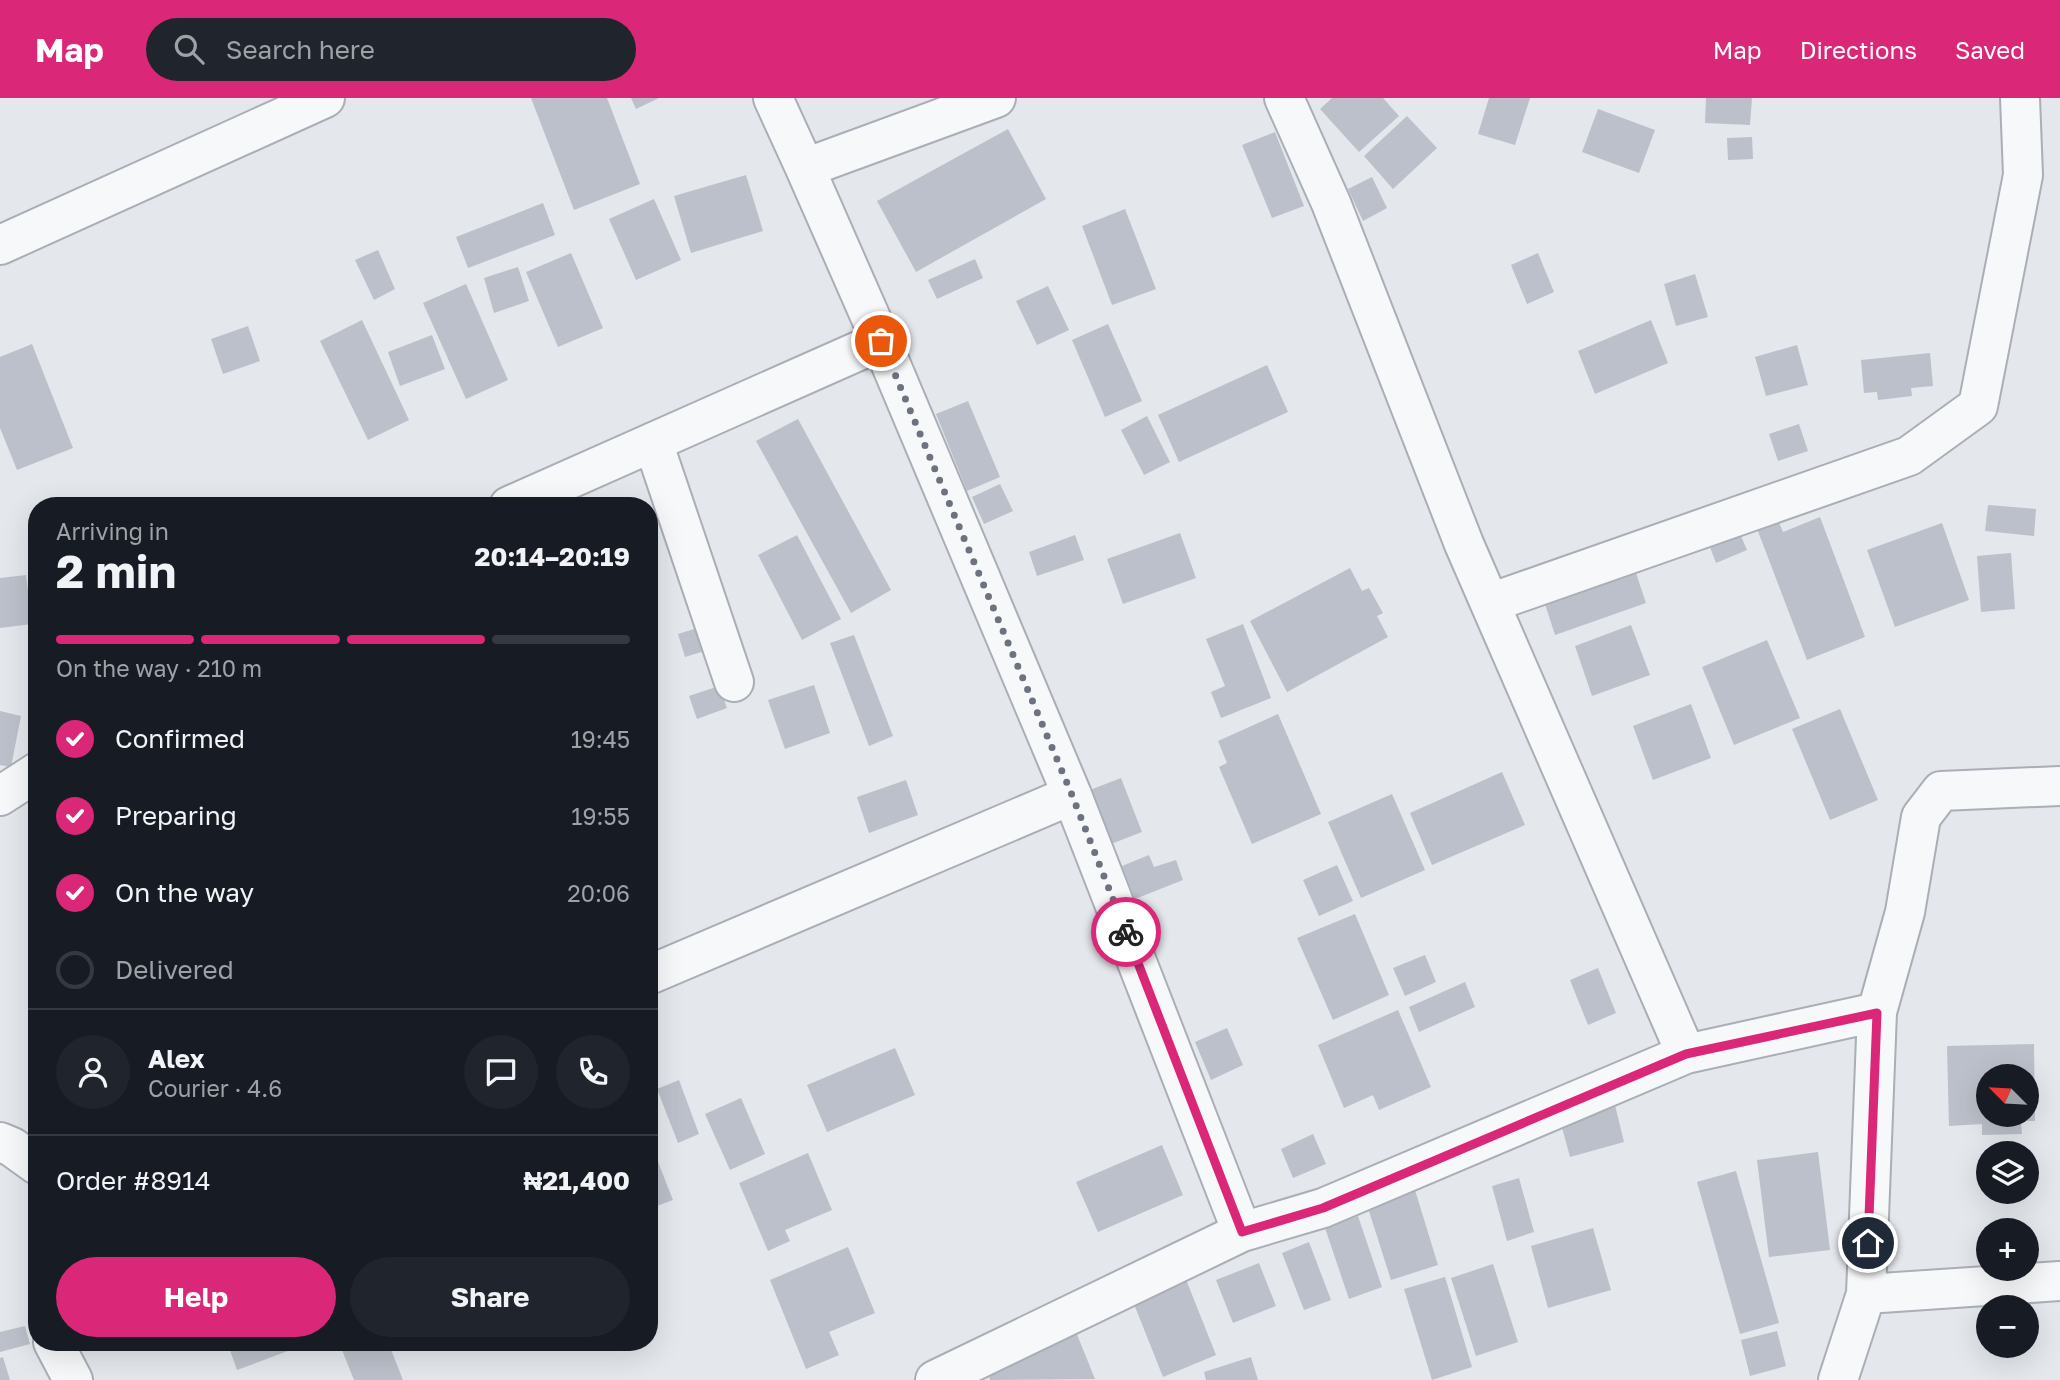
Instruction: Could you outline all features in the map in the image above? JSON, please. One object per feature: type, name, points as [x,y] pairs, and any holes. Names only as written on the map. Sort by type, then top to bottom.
[{"type":"street","points":[[0,245],[325,98]]},
{"type":"street","points":[[773,98],[881,341],[1072,795],[1242,1232]]},
{"type":"street","points":[[805,168],[996,98]]},
{"type":"street","points":[[1283,98],[1331,203],[1464,544],[1686,1054]]},
{"type":"street","points":[[1490,603],[1909,456],[1978,406],[2023,175],[2020,98]]},
{"type":"street","points":[[529,497],[881,341]]},
{"type":"street","points":[[653,442],[734,682]]},
{"type":"street","points":[[0,796],[28,778]]},
{"type":"street","points":[[1838,1380],[1866,1294],[1877,1013],[1905,912],[1921,817],[1941,790],[2060,786]]},
{"type":"street","points":[[658,971],[1072,795]]},
{"type":"street","points":[[935,1380],[1242,1232],[1323,1208],[1686,1054],[1877,1013]]},
{"type":"street","points":[[0,1142],[28,1159]]},
{"type":"street","points":[[1866,1294],[2060,1281]]},
{"type":"street","points":[[58,1351],[73,1380]]},
{"type":"building","points":[[531,98],[607,98],[640,184],[574,210]]},
{"type":"building","points":[[631,98],[659,98],[636,109]]},
{"type":"building","points":[[1332,98],[1383,98],[1399,116],[1359,152],[1320,109]]},
{"type":"building","points":[[1489,98],[1530,98],[1515,145],[1478,134]]},
{"type":"building","points":[[1706,98],[1752,98],[1750,125],[1705,123]]},
{"type":"building","points":[[1598,109],[1655,130],[1639,173],[1582,152]]},
{"type":"building","points":[[1407,116],[1437,148],[1393,189],[1364,156]]},
{"type":"building","points":[[1008,129],[1046,199],[916,272],[877,201]]},
{"type":"building","points":[[1275,132],[1304,206],[1272,218],[1242,145]]},
{"type":"building","points":[[1752,137],[1753,159],[1728,160],[1727,138]]},
{"type":"building","points":[[746,175],[763,231],[691,253],[674,196]]},
{"type":"building","points":[[1372,177],[1387,208],[1363,221],[1348,189]]},
{"type":"building","points":[[654,199],[681,260],[636,280],[609,219]]},
{"type":"building","points":[[543,203],[555,235],[468,268],[456,237]]},
{"type":"building","points":[[1125,209],[1156,289],[1112,305],[1082,226]]},
{"type":"building","points":[[378,250],[395,289],[374,300],[355,260]]},
{"type":"building","points":[[571,253],[603,328],[558,347],[526,272]]},
{"type":"building","points":[[1538,253],[1554,292],[1527,304],[1511,265]]},
{"type":"building","points":[[975,259],[983,278],[937,299],[928,280]]},
{"type":"building","points":[[518,267],[529,301],[494,313],[484,278]]},
{"type":"building","points":[[1695,274],[1708,317],[1676,326],[1664,284]]},
{"type":"building","points":[[466,284],[508,380],[466,399],[423,303]]},
{"type":"building","points":[[1048,286],[1069,330],[1037,345],[1016,301]]},
{"type":"building","points":[[362,320],[409,420],[368,440],[320,341]]},
{"type":"building","points":[[1651,320],[1668,363],[1595,394],[1578,351]]},
{"type":"building","points":[[1108,324],[1142,401],[1105,417],[1072,340]]},
{"type":"building","points":[[248,326],[260,361],[223,374],[211,339]]},
{"type":"building","points":[[432,335],[445,369],[400,386],[388,352]]},
{"type":"building","points":[[32,344],[73,448],[17,470],[0,428],[0,357]]},
{"type":"building","points":[[1797,345],[1808,385],[1766,396],[1755,357]]},
{"type":"building","points":[[1930,353],[1933,386],[1911,388],[1912,396],[1878,400],[1877,392],[1864,393],[1861,360]]},
{"type":"building","points":[[1267,365],[1288,412],[1179,462],[1158,415]]},
{"type":"building","points":[[968,401],[1000,477],[967,491],[936,414]]},
{"type":"building","points":[[1147,416],[1170,462],[1144,475],[1121,430]]},
{"type":"building","points":[[798,419],[891,590],[851,613],[756,441]]},
{"type":"building","points":[[1799,424],[1808,451],[1778,461],[1769,434]]},
{"type":"building","points":[[1000,484],[1013,511],[984,524],[972,497]]},
{"type":"building","points":[[1988,505],[2036,509],[2034,536],[1985,531]]},
{"type":"building","points":[[1820,517],[1865,637],[1807,660],[1756,526],[1777,518],[1783,532]]},
{"type":"building","points":[[1942,523],[1969,600],[1895,627],[1867,550]]},
{"type":"building","points":[[1737,527],[1747,550],[1716,563],[1707,539]]},
{"type":"building","points":[[1180,533],[1196,578],[1123,604],[1107,559]]},
{"type":"building","points":[[797,535],[841,619],[802,640],[758,555]]},
{"type":"building","points":[[1075,535],[1084,560],[1037,576],[1029,552]]},
{"type":"building","points":[[2011,553],[2015,609],[1981,612],[1977,556]]},
{"type":"building","points":[[1350,568],[1362,591],[1369,588],[1383,613],[1377,616],[1388,637],[1287,692],[1250,621]]},
{"type":"building","points":[[1636,573],[1646,603],[1555,635],[1545,604]]},
{"type":"building","points":[[26,575],[28,624],[0,628],[0,578]]},
{"type":"building","points":[[1243,624],[1271,698],[1221,718],[1211,692],[1225,686],[1206,639]]},
{"type":"building","points":[[1631,625],[1650,675],[1592,696],[1575,646]]},
{"type":"building","points":[[704,626],[711,649],[685,657],[678,634]]},
{"type":"building","points":[[854,635],[893,736],[869,746],[830,643]]},
{"type":"building","points":[[1767,640],[1800,718],[1734,745],[1702,667]]},
{"type":"building","points":[[814,685],[830,733],[785,749],[768,700]]},
{"type":"building","points":[[719,686],[727,708],[697,719],[689,696]]},
{"type":"building","points":[[1691,704],[1711,758],[1653,780],[1633,726]]},
{"type":"building","points":[[1840,709],[1878,800],[1830,820],[1792,729]]},
{"type":"building","points":[[0,711],[21,716],[11,767],[0,765]]},
{"type":"building","points":[[1278,714],[1321,814],[1252,844],[1219,767],[1227,763],[1218,741]]},
{"type":"building","points":[[1502,772],[1525,825],[1432,865],[1410,813]]},
{"type":"building","points":[[1121,778],[1142,832],[1111,844],[1090,790]]},
{"type":"building","points":[[906,780],[918,815],[869,833],[857,797]]},
{"type":"building","points":[[1392,794],[1425,870],[1361,898],[1328,822]]},
{"type":"building","points":[[1149,855],[1154,867],[1176,860],[1183,880],[1135,899],[1122,866]]},
{"type":"building","points":[[1337,865],[1353,901],[1319,916],[1303,880]]},
{"type":"building","points":[[1355,914],[1389,995],[1333,1020],[1297,938]]},
{"type":"building","points":[[1425,955],[1436,982],[1405,996],[1393,968]]},
{"type":"building","points":[[1598,968],[1616,1013],[1588,1025],[1570,980]]},
{"type":"building","points":[[1465,982],[1475,1007],[1419,1032],[1409,1007]]},
{"type":"building","points":[[1398,1010],[1431,1087],[1379,1110],[1373,1095],[1344,1108],[1318,1045]]},
{"type":"building","points":[[1227,1028],[1243,1065],[1211,1080],[1195,1042]]},
{"type":"building","points":[[2034,1044],[2034,1064],[1976,1064],[1976,1124],[1949,1126],[1947,1046]]},
{"type":"building","points":[[895,1048],[915,1095],[827,1132],[807,1085]]},
{"type":"building","points":[[679,1080],[699,1134],[678,1143],[658,1089]]},
{"type":"building","points":[[741,1098],[765,1154],[730,1170],[705,1114]]},
{"type":"building","points":[[1615,1105],[1624,1142],[1570,1157],[1560,1120]]},
{"type":"building","points":[[1982,1127],[2021,1127],[2022,1134],[1982,1135]]},
{"type":"building","points":[[1313,1134],[1326,1164],[1293,1178],[1281,1149]]},
{"type":"building","points":[[1162,1145],[1183,1195],[1098,1232],[1076,1182]]},
{"type":"building","points":[[1818,1152],[1830,1250],[1769,1257],[1757,1160]]},
{"type":"building","points":[[808,1153],[832,1210],[785,1230],[790,1241],[768,1251],[739,1183]]},
{"type":"building","points":[[658,1162],[673,1200],[658,1206]]},
{"type":"building","points":[[1736,1171],[1779,1323],[1740,1334],[1697,1182]]},
{"type":"building","points":[[1519,1178],[1534,1232],[1507,1241],[1492,1186]]},
{"type":"building","points":[[1415,1190],[1438,1265],[1391,1280],[1367,1205]]},
{"type":"building","points":[[1349,1214],[1351,1219],[1358,1216],[1382,1287],[1349,1299],[1325,1228]]},
{"type":"building","points":[[1593,1228],[1611,1290],[1548,1308],[1531,1246]]},
{"type":"building","points":[[1309,1242],[1331,1300],[1304,1310],[1282,1253]]},
{"type":"building","points":[[848,1247],[875,1313],[829,1332],[839,1355],[806,1369],[770,1280]]},
{"type":"building","points":[[1259,1263],[1276,1306],[1233,1323],[1216,1280]]},
{"type":"building","points":[[1493,1264],[1518,1342],[1476,1356],[1451,1278]]},
{"type":"building","points":[[1183,1272],[1216,1355],[1163,1377],[1130,1294]]},
{"type":"building","points":[[1445,1277],[1472,1367],[1432,1380],[1404,1289]]},
{"type":"building","points":[[25,1326],[28,1345],[0,1352],[0,1332]]},
{"type":"building","points":[[1074,1327],[1095,1379],[990,1380],[983,1362]]},
{"type":"building","points":[[1777,1331],[1786,1366],[1750,1376],[1741,1340]]},
{"type":"building","points":[[230,1351],[288,1351],[237,1370]]},
{"type":"building","points":[[342,1351],[392,1351],[403,1380],[354,1380]]},
{"type":"building","points":[[3,1357],[10,1380],[0,1380],[0,1358]]},
{"type":"building","points":[[1251,1357],[1258,1380],[1206,1380],[1204,1372]]},
{"type":"way so far","points":[[881,341],[1072,795],[1126,932]]},
{"type":"route","points":[[1126,932],[1242,1232],[1323,1208],[1686,1054],[1877,1013],[1868,1243]]}]
